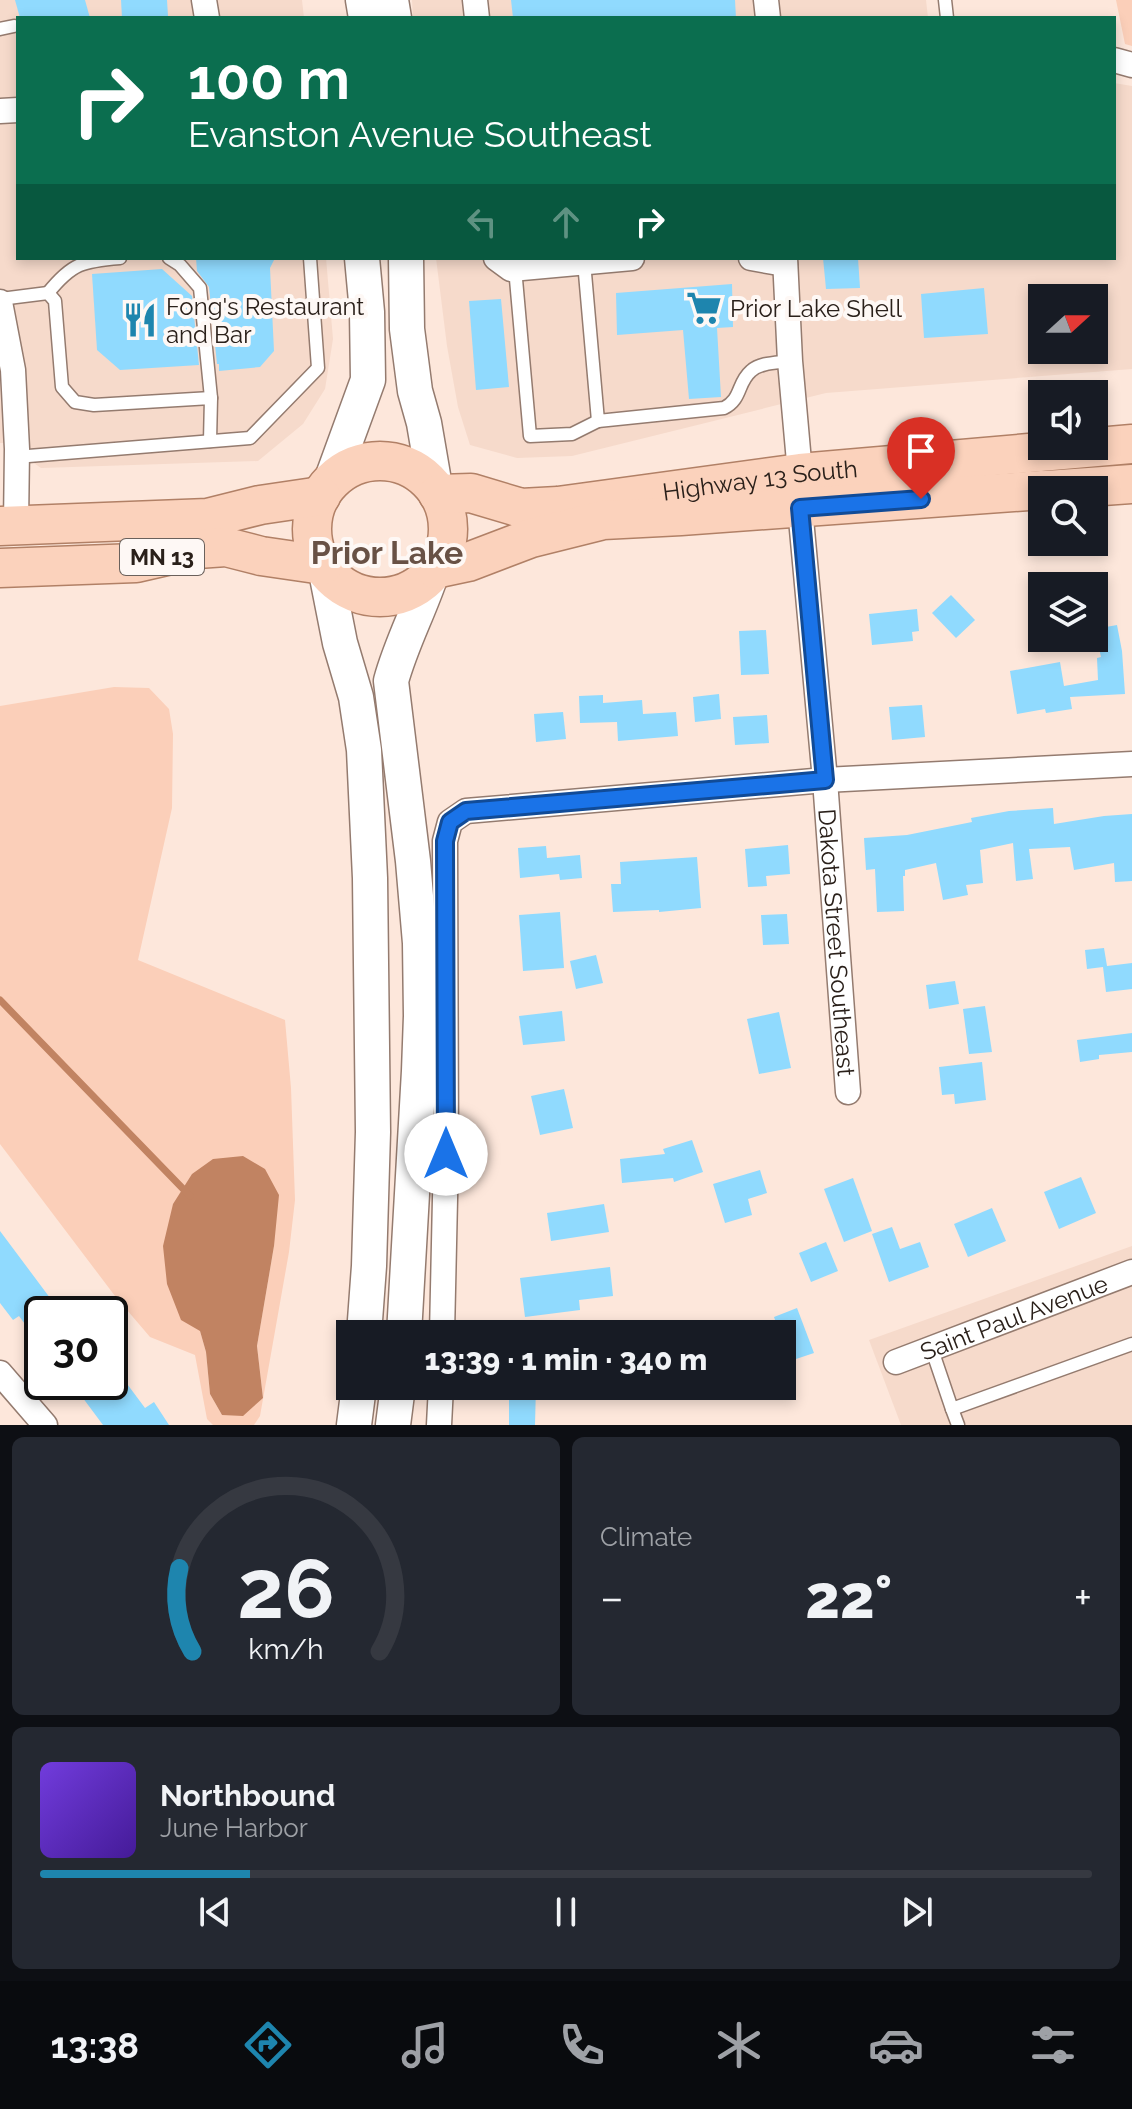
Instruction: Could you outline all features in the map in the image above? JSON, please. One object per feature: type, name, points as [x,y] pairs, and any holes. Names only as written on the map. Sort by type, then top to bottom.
[{"type":"main road","points":[[362,260],[368,380],[315,509],[311,530],[315,551],[325,569],[344,588],[366,597],[390,598],[412,590],[433,572]]},
{"type":"main road","points":[[405,1320],[419,1071],[420,943],[391,681],[399,651],[433,572],[444,555],[449,532],[445,509],[436,491],[415,391],[409,344],[406,260]]},
{"type":"main road","name":"Highway 13 South","points":[[433,572],[531,538],[603,520],[1132,444]]},
{"type":"main road","points":[[325,490],[339,474],[357,464],[379,461],[400,463],[419,473],[436,491]]},
{"type":"main road","name":"Highway 13 South","points":[[1108,486],[1132,484]]},
{"type":"main road","name":"MN 13","points":[[8,525],[208,518],[325,490]]},
{"type":"main road","name":"Highway 13 South","points":[[436,491],[471,493],[521,508],[800,490],[1028,490]]},
{"type":"main road","name":"MN 13","points":[[0,568],[136,563],[197,549],[226,547],[325,569]]},
{"type":"main road","points":[[325,569],[340,643],[356,697],[364,750],[370,893],[373,1132],[365,1320]]},
{"type":"main road","points":[[354,1425],[357,1400]]},
{"type":"main road","points":[[393,1425],[396,1400]]},
{"type":"street","points":[[506,263],[608,260]]},
{"type":"street","name":"Dakota Street Southeast","points":[[785,261],[790,361],[848,1092]]},
{"type":"street","points":[[0,301],[13,370],[16,457],[8,525]]},
{"type":"street","points":[[442,1320],[446,1154],[445,841],[450,822],[466,811],[825,780],[1132,764]]},
{"type":"street","name":"Saint Paul Avenue","points":[[896,1362],[1132,1272]]},
{"type":"street","points":[[0,1373],[45,1425]]},
{"type":"street","points":[[439,1425],[440,1400]]},
{"type":"lane","points":[[0,29],[14,26]]},
{"type":"lane","points":[[0,301],[48,293],[63,274],[94,260]]},
{"type":"lane","points":[[172,260],[200,288],[211,398],[210,441]]},
{"type":"lane","points":[[16,457],[250,438],[318,368],[310,260]]},
{"type":"lane","points":[[584,262],[598,421]]},
{"type":"lane","points":[[506,263],[530,436],[572,434],[598,421],[724,408],[734,403],[752,370],[762,365],[790,361]]},
{"type":"lane","points":[[48,293],[55,301],[62,387],[75,402],[94,405],[211,398]]},
{"type":"lane","points":[[952,1409],[1132,1344]]},
{"type":"lane","points":[[931,1347],[958,1425]]},
{"type":"shaded area","points":[[0,0],[302,0],[304,16],[16,16],[16,260],[326,260],[333,339],[325,389],[303,424],[258,461],[41,468],[5,443],[0,443]]},
{"type":"shaded area","points":[[412,0],[926,0],[928,16],[413,16]]},
{"type":"shaded area","points":[[1116,0],[1132,0],[1132,46],[1125,44]]},
{"type":"shaded area","points":[[1116,83],[1132,86],[1132,369],[826,393],[572,456],[517,458],[470,445],[458,407],[436,260],[1116,260]]},
{"type":"shaded area","points":[[114,687],[149,688],[169,709],[173,734],[172,808],[138,960],[285,1020],[295,1200],[289,1252],[260,1416],[254,1425],[213,1425],[207,1419],[195,1355],[150,1337],[128,1311],[128,1296],[115,1296],[0,1144],[0,706]],"holes":[[[274,1246],[257,1346],[263,1398],[222,1415],[210,1394],[206,1352],[200,1331]]]},
{"type":"shaded area","points":[[243,1156],[265,1169],[279,1195],[274,1246],[257,1346],[263,1398],[243,1416],[222,1415],[210,1394],[206,1352],[200,1331],[181,1320],[167,1284],[163,1246],[173,1204],[192,1174],[213,1159]]},
{"type":"shaded area","points":[[1132,1246],[1132,1425],[901,1425],[869,1340]]},
{"type":"building","points":[[15,0],[85,0],[89,16],[19,16]]},
{"type":"building","points":[[121,0],[167,0],[168,16],[122,16]]},
{"type":"building","points":[[511,0],[735,0],[736,16],[513,16]]},
{"type":"building","points":[[196,260],[274,260],[270,268],[274,351],[260,367],[219,371],[209,287],[197,271]]},
{"type":"building","points":[[823,260],[858,260],[860,288],[826,289]]},
{"type":"building","name":"Fong's Restaurant and Bar","points":[[162,269],[192,296],[199,365],[120,370],[97,350],[92,274]]},
{"type":"building","points":[[732,284],[733,327],[717,328],[721,397],[689,399],[683,330],[617,335],[616,293]]},
{"type":"building","points":[[984,288],[988,334],[924,338],[921,294]]},
{"type":"building","points":[[501,299],[509,387],[476,390],[469,301]]},
{"type":"building","points":[[951,595],[975,620],[956,638],[932,613]]},
{"type":"building","points":[[917,609],[919,631],[912,632],[913,641],[872,645],[869,614]]},
{"type":"building","points":[[1117,625],[1125,694],[1070,697],[1072,709],[1046,713],[1045,709],[1017,714],[1010,671],[1060,662],[1064,686],[1098,680],[1097,658],[1101,657],[1100,652],[1108,652],[1108,627]]},
{"type":"building","points":[[766,630],[769,674],[741,675],[739,631]]},
{"type":"building","points":[[719,694],[721,719],[695,722],[693,697]]},
{"type":"building","points":[[603,695],[603,703],[642,700],[643,714],[676,712],[678,736],[618,741],[617,722],[580,723],[579,696]]},
{"type":"building","points":[[922,705],[925,737],[892,740],[889,707]]},
{"type":"building","points":[[563,712],[566,739],[536,742],[534,714]]},
{"type":"building","points":[[767,715],[769,743],[735,745],[733,717]]},
{"type":"building","points":[[1053,808],[1054,824],[1132,814],[1132,881],[1115,882],[1114,863],[1074,870],[1070,847],[1029,849],[1033,879],[1016,881],[1013,843],[980,850],[983,883],[966,885],[968,895],[943,900],[936,863],[905,870],[904,911],[877,912],[875,869],[866,870],[864,838],[907,835],[1009,811]]},
{"type":"building","points":[[788,845],[790,874],[766,876],[767,886],[748,887],[745,849]]},
{"type":"building","points":[[546,846],[547,858],[580,855],[582,878],[560,880],[559,874],[520,878],[518,848]]},
{"type":"building","points":[[697,857],[701,908],[613,912],[611,884],[621,884],[620,862]]},
{"type":"building","points":[[560,912],[564,968],[523,971],[519,915]]},
{"type":"building","points":[[787,914],[789,944],[763,945],[761,915]]},
{"type":"building","points":[[1104,948],[1107,966],[1132,963],[1132,989],[1106,992],[1103,967],[1087,969],[1085,950]]},
{"type":"building","points":[[596,955],[603,983],[576,989],[570,961]]},
{"type":"building","points":[[955,981],[959,1004],[929,1009],[926,985]]},
{"type":"building","points":[[985,1006],[992,1052],[969,1054],[963,1009]]},
{"type":"building","points":[[562,1011],[565,1041],[523,1045],[519,1016]]},
{"type":"building","points":[[779,1012],[791,1068],[759,1074],[747,1019]]},
{"type":"building","points":[[1132,1033],[1132,1052],[1099,1055],[1099,1059],[1080,1062],[1077,1040]]},
{"type":"building","points":[[982,1062],[986,1100],[955,1104],[954,1094],[942,1095],[939,1067]]},
{"type":"building","points":[[564,1089],[573,1128],[540,1135],[531,1096]]},
{"type":"building","points":[[692,1140],[703,1172],[674,1182],[673,1178],[622,1183],[620,1159],[665,1154],[663,1149]]},
{"type":"building","points":[[760,1170],[767,1193],[748,1199],[752,1215],[725,1223],[713,1184]]},
{"type":"building","points":[[1081,1177],[1096,1213],[1059,1229],[1044,1192]]},
{"type":"building","points":[[853,1178],[872,1231],[844,1242],[824,1189]]},
{"type":"building","points":[[604,1204],[609,1232],[551,1241],[547,1213]]},
{"type":"building","points":[[992,1208],[1006,1241],[968,1257],[954,1224]]},
{"type":"building","points":[[892,1227],[900,1249],[920,1242],[929,1267],[889,1282],[872,1234]]},
{"type":"building","points":[[0,1231],[49,1296],[24,1296],[24,1323],[19,1316],[13,1320],[0,1303]]},
{"type":"building","points":[[826,1242],[838,1271],[811,1282],[799,1253]]},
{"type":"building","points":[[610,1267],[613,1296],[579,1300],[580,1310],[525,1317],[520,1278]]},
{"type":"building","points":[[797,1308],[814,1353],[796,1359],[796,1320],[775,1320],[774,1317]]},
{"type":"building","points":[[128,1385],[145,1408],[154,1402],[169,1425],[103,1425],[84,1400],[128,1400]]},
{"type":"building","points":[[509,1400],[536,1400],[535,1425],[509,1425]]},
{"type":"waterway","points":[[0,1000],[190,1196]]},
{"type":"place","name":"Prior Lake Shell","points":[[704,308]]},
{"type":"place","name":"Fong's Restaurant and Bar","points":[[140,320]]},
{"type":"district","name":"Prior Lake","points":[[387,552]]},
{"type":"route","points":[[446,1154],[445,841],[450,822],[466,811],[825,780],[800,508],[921,499]]}]
